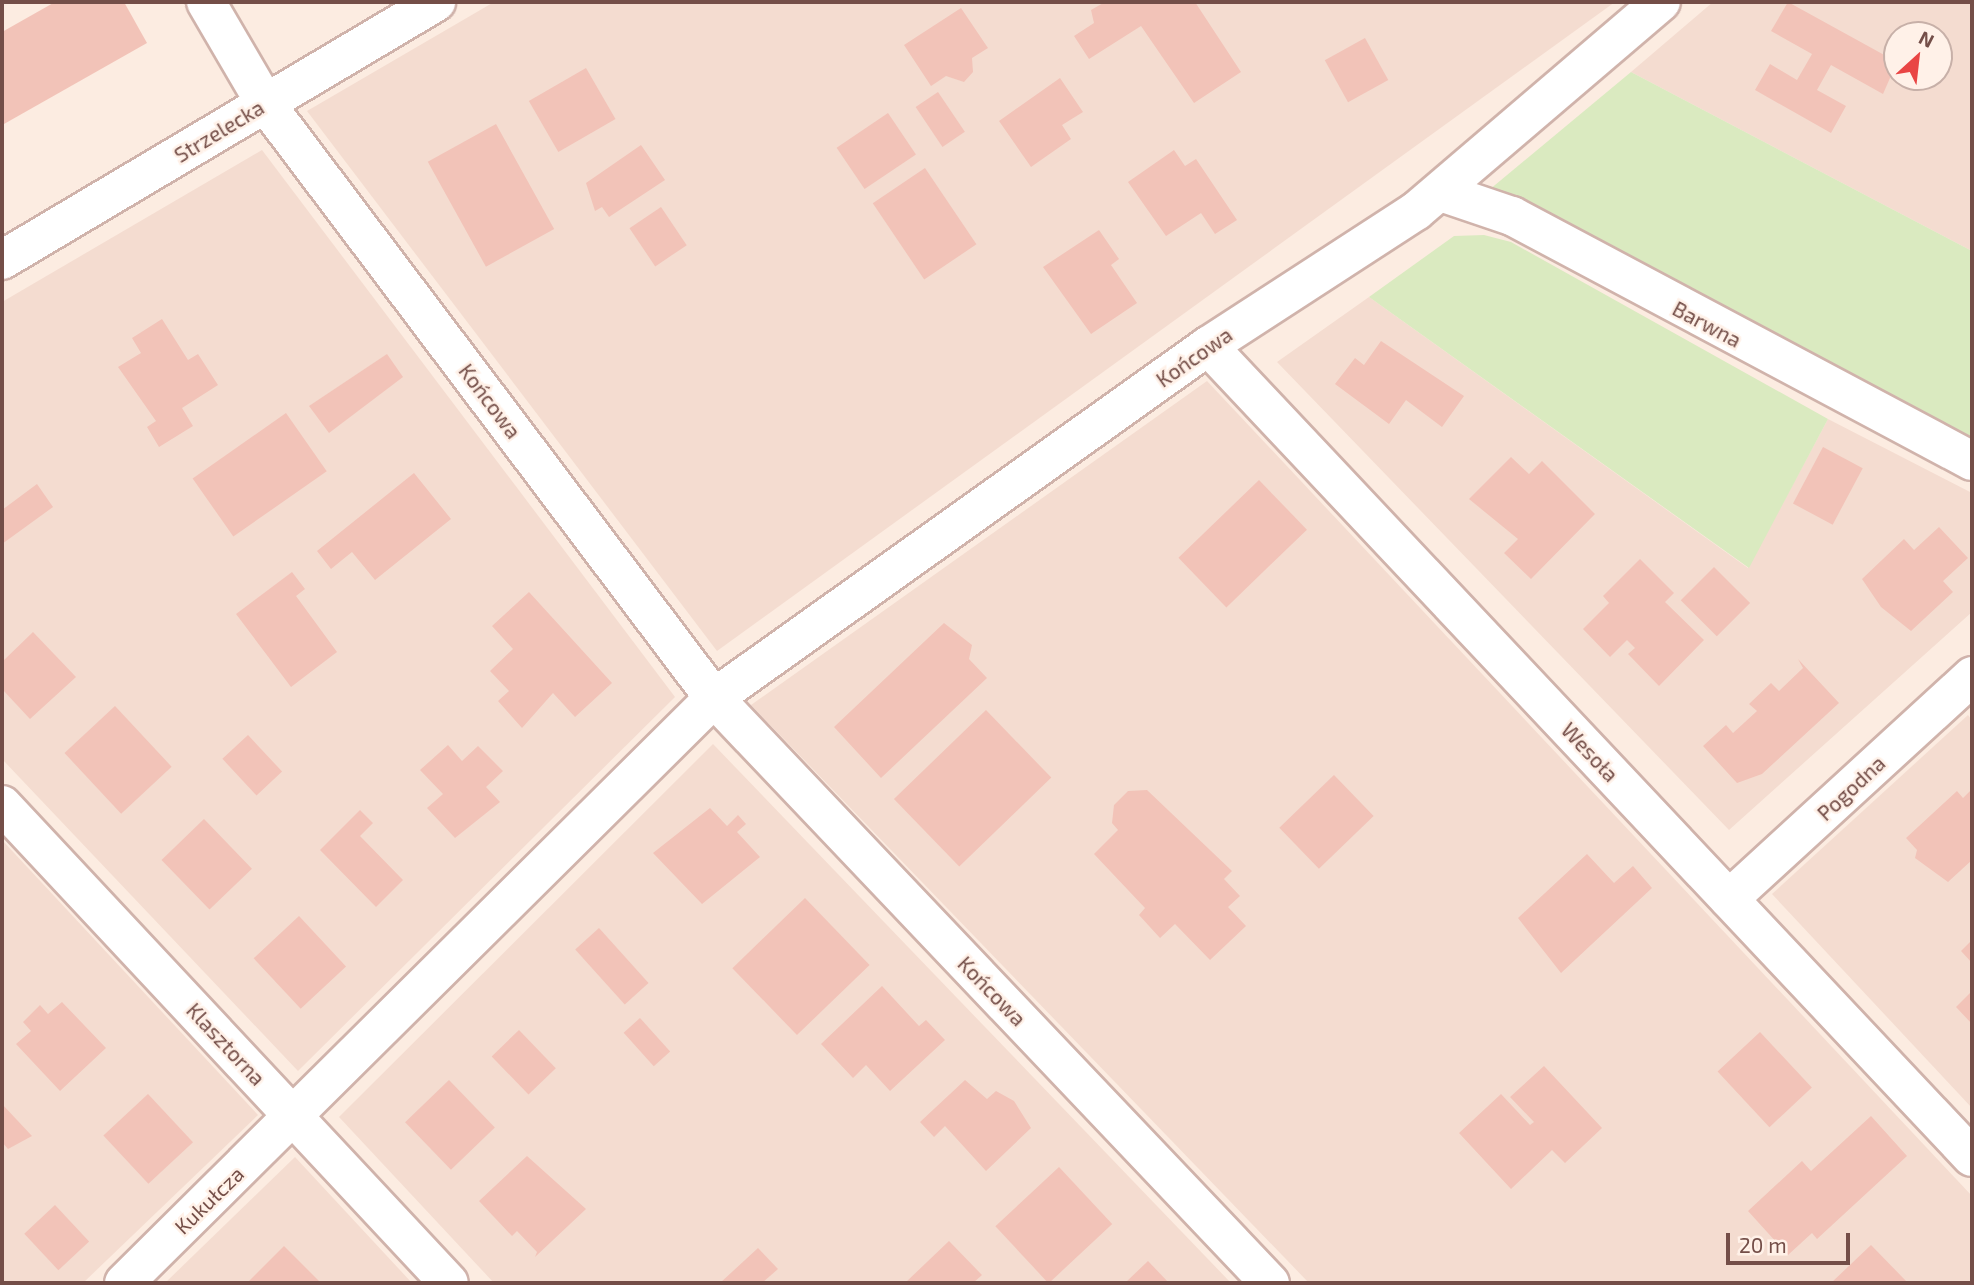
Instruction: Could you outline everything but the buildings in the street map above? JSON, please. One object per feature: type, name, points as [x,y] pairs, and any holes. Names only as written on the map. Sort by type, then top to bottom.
[{"type":"street","name":"Końcowa","points":[[206,2],[265,103],[714,698],[1270,1283]]},
{"type":"street","name":"Strzelecka","points":[[2,260],[436,2]]},
{"type":"street","name":"Końcowa","points":[[714,698],[1208,346],[1441,192],[1661,2]]},
{"type":"street","name":"Barwna","points":[[1441,192],[1512,216],[1972,461]]},
{"type":"street","name":"Wesoła","points":[[1208,346],[1972,1157]]},
{"type":"street","name":"Pogodna","points":[[1729,899],[1972,676]]},
{"type":"street","name":"Kukułcza","points":[[124,1283],[714,698]]},
{"type":"street","name":"Klasztorna","points":[[2,805],[449,1283]]},
{"type":"shaded area","points":[[494,2],[1615,2],[717,651],[307,111]]},
{"type":"shaded area","points":[[1713,2],[1972,2],[1972,251],[1631,72]]},
{"type":"shaded area","points":[[262,150],[675,697],[298,1071],[2,759],[2,302]]},
{"type":"shaded area","points":[[1369,297],[1748,568],[1828,419],[1972,493],[1972,612],[1729,830],[1277,362]]},
{"type":"shaded area","points":[[1207,381],[1972,1196],[1972,1283],[1309,1283],[751,705]]},
{"type":"shaded area","points":[[1968,715],[1972,720],[1972,1108],[1772,894]]},
{"type":"shaded area","points":[[713,744],[1231,1283],[494,1283],[339,1117]]},
{"type":"shaded area","points":[[2,840],[258,1115],[83,1283],[2,1283]]},
{"type":"shaded area","points":[[295,1157],[412,1283],[165,1283]]},
{"type":"green space","points":[[1631,72],[1972,251],[1972,439],[1489,190]]},
{"type":"green space","points":[[1484,235],[1511,242],[1828,419],[1749,568],[1369,297],[1454,236]]}]
